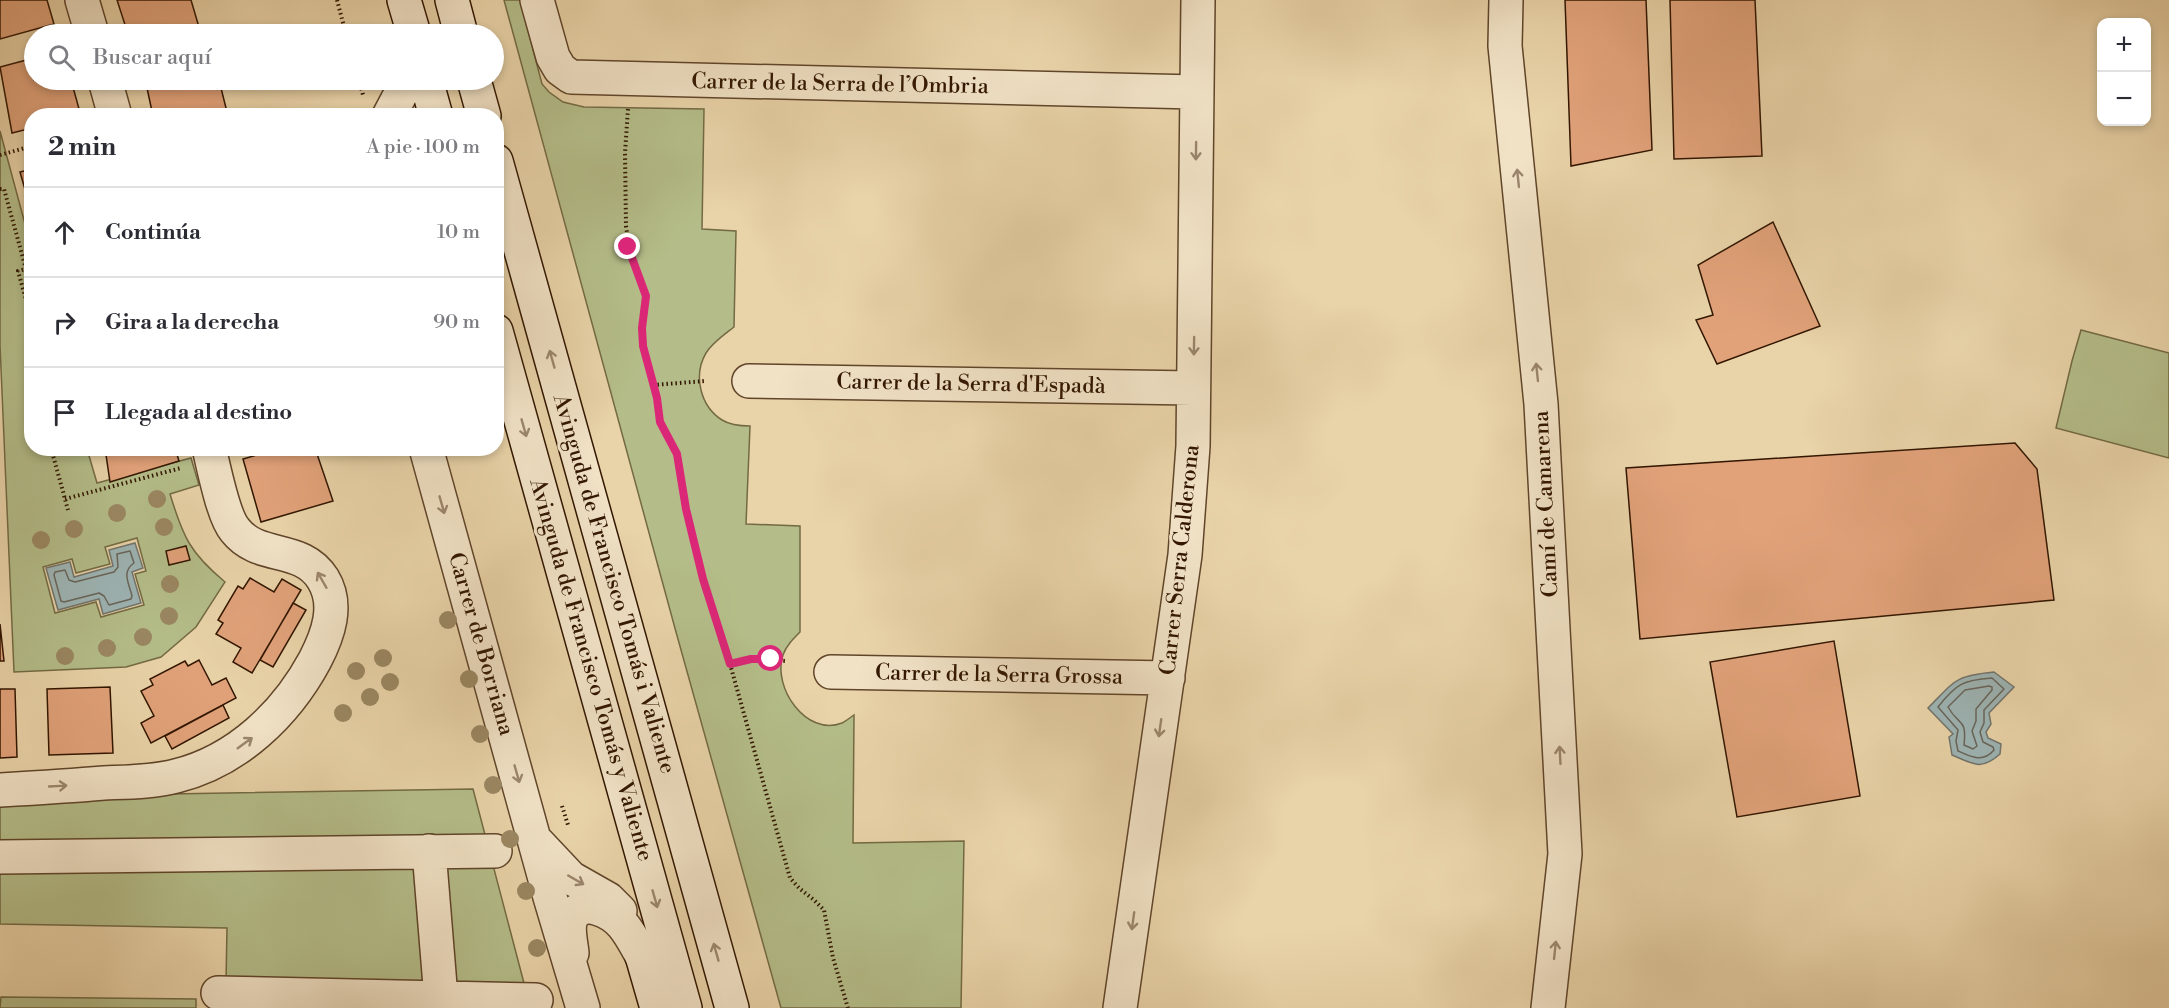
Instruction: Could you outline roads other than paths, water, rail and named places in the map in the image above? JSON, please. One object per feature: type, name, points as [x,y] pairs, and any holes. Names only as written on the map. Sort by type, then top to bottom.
[{"type":"street","points":[[82,0],[89,24]]},
{"type":"street","points":[[404,0],[411,24]]},
{"type":"street","points":[[452,0],[458,24]]},
{"type":"street","name":"Carrer de la Serra de l’Ombria","points":[[537,0],[553,57],[560,69],[571,76],[1196,92]]},
{"type":"street","name":"Carrer Serra Calderona","points":[[1120,1008],[1168,678],[1191,499],[1198,0]]},
{"type":"street","name":"Camí de Camarena","points":[[1506,0],[1505,46],[1541,415],[1565,854],[1548,1008]]},
{"type":"street","points":[[108,90],[113,108]]},
{"type":"street","points":[[393,108],[403,90]]},
{"type":"street","points":[[429,90],[434,108]]},
{"type":"street","points":[[477,90],[482,108]]},
{"type":"street","name":"Avinguda de Francisco Tomás i Valiente","points":[[504,190],[732,1008]]},
{"type":"street","name":"Avinguda de Francisco Tomás y Valiente","points":[[504,360],[685,1008]]},
{"type":"street","name":"Carrer de la Serra d'Espadà","points":[[749,381],[1193,388]]},
{"type":"street","name":"Carrer de Borriana","points":[[428,456],[580,998]]},
{"type":"street","points":[[0,790],[149,781],[178,776],[230,753],[264,728],[288,702],[309,670],[323,644],[331,622],[332,600],[324,580],[314,567],[298,557],[264,550],[249,543],[234,530],[197,457]]},
{"type":"street","name":"Carrer de la Serra Grossa","points":[[831,672],[1168,678]]},
{"type":"street","name":"Carrer de Borriana","points":[[535,839],[571,878],[608,899],[619,910],[635,936],[642,956]]},
{"type":"street","points":[[429,851],[441,998]]},
{"type":"street","points":[[0,857],[495,851]]},
{"type":"street","name":"Carrer de Borriana","points":[[580,998],[570,938],[570,922],[573,915],[580,910],[591,907],[601,909],[621,922],[642,956]]},
{"type":"street","points":[[642,956],[657,1008]]},
{"type":"street","points":[[219,993],[336,1002],[441,998],[536,1000]]},
{"type":"water","points":[[135,543],[143,568],[132,572],[141,603],[103,614],[99,599],[58,610],[46,568],[70,562],[74,577],[113,566],[109,550]]},
{"type":"water","points":[[1994,672],[2014,687],[1989,713],[1991,724],[1986,732],[1988,738],[2001,744],[2000,754],[1987,763],[1971,763],[1952,755],[1949,737],[1953,734],[1928,708],[1956,681],[1971,675]]}]
